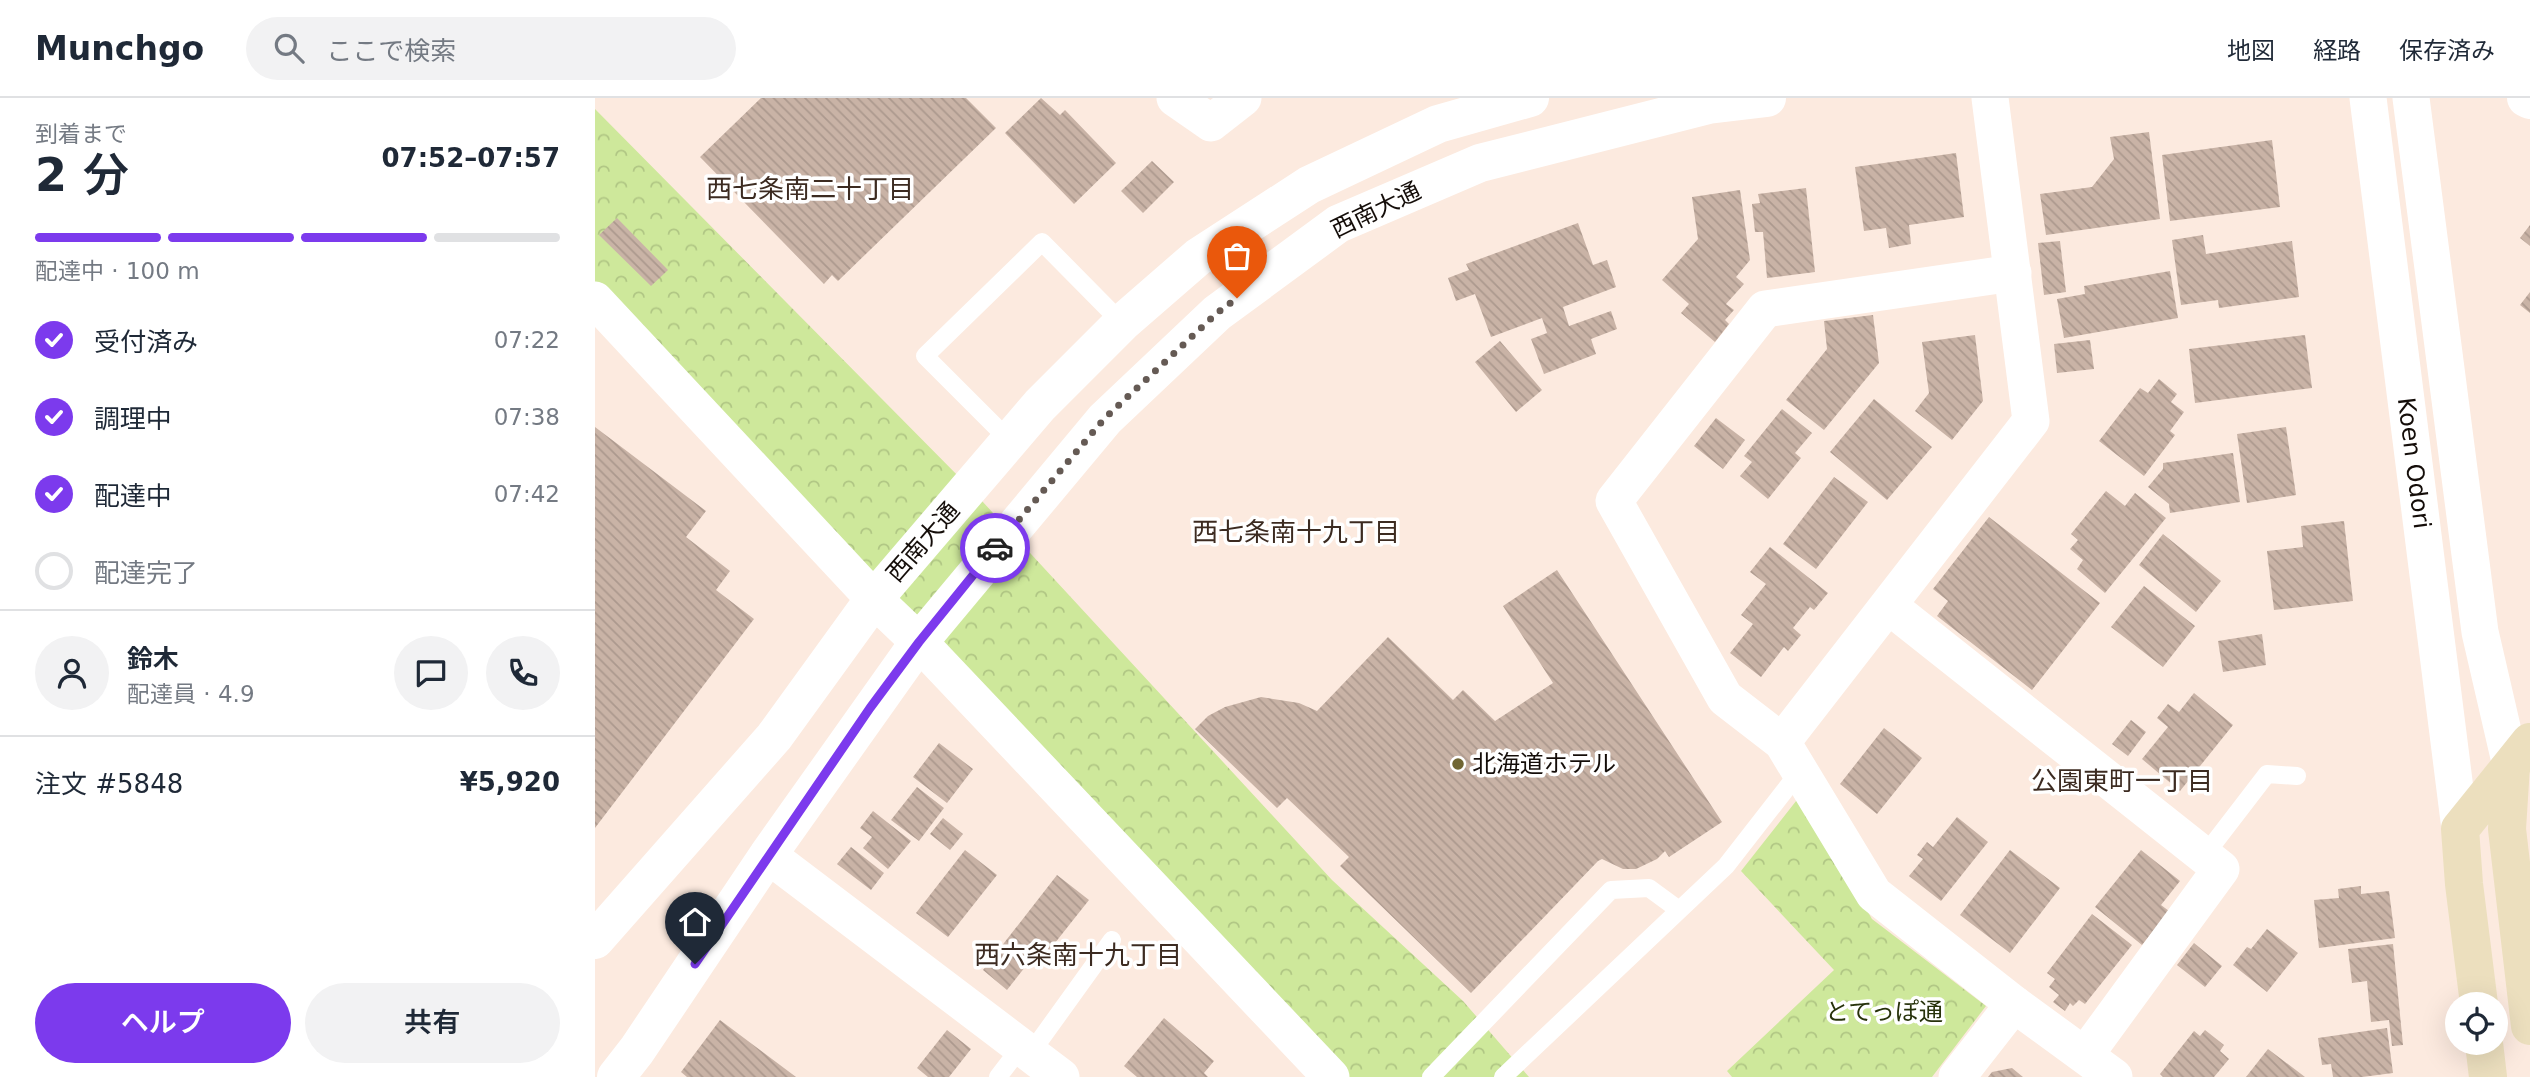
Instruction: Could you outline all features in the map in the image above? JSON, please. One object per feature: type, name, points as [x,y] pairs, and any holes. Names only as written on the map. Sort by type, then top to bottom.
[{"type":"main road","points":[[2478,992],[2460,829],[2521,754]]},
{"type":"main road","points":[[2521,754],[2507,829],[2530,1026]]},
{"type":"main road","points":[[2486,1055],[2489,1077]]},
{"type":"street","points":[[1175,98],[1211,123],[1243,98]]},
{"type":"street","name":"西南大通","points":[[595,940],[774,737],[874,598],[1040,405],[1122,323],[1198,257],[1309,185],[1438,124],[1530,98]]},
{"type":"street","name":"西南大通","points":[[616,1077],[637,1051],[768,855],[919,642],[1104,419],[1217,313],[1338,224],[1480,163],[1708,105],[1767,98]]},
{"type":"street","points":[[1791,757],[1889,606],[2031,421],[1990,98]]},
{"type":"street","name":"Koen Odori","points":[[2368,98],[2460,829]]},
{"type":"street","name":"Koen Odori","points":[[2411,98],[2480,632],[2521,754]]},
{"type":"street","points":[[2013,273],[1765,309],[1614,501],[1725,698],[1791,757],[1874,894],[2014,1004],[2114,1077]]},
{"type":"street","points":[[595,300],[874,598],[919,642],[1331,1077]]},
{"type":"street","points":[[1889,606],[2221,869],[2085,1055]]},
{"type":"street","points":[[768,855],[1061,1077]]},
{"type":"street","points":[[1957,1077],[2014,1004]]},
{"type":"lane","points":[[1010,441],[925,356],[1042,242],[1122,323]]},
{"type":"lane","points":[[1503,1077],[1726,866],[1791,757]]},
{"type":"lane","points":[[2204,856],[2267,774],[2297,776]]},
{"type":"lane","points":[[1431,1077],[1611,890],[1649,888],[1679,910]]},
{"type":"lane","points":[[998,1077],[1026,1050],[1112,940]]},
{"type":"green space","points":[[595,109],[970,488],[1332,880],[1463,1001],[1529,1077],[1331,1077],[595,300]]},
{"type":"green space","name":"とてっぽ通","points":[[1800,796],[1872,919],[1986,1006],[1932,1077],[1732,1077],[1727,1071],[1834,970],[1741,871]]},
{"type":"building","points":[[761,98],[966,98],[996,128],[838,281],[832,275],[824,284],[700,157]]},
{"type":"building","points":[[1041,98],[1060,115],[1065,110],[1116,163],[1074,204],[1005,133]]},
{"type":"building","points":[[2149,132],[2160,219],[2046,235],[2040,194],[2092,187],[2114,159],[2110,137]]},
{"type":"building","points":[[2272,140],[2280,207],[2170,221],[2162,155]]},
{"type":"building","points":[[1956,153],[1964,217],[1909,225],[1911,244],[1889,248],[1886,228],[1864,231],[1855,167]]},
{"type":"building","points":[[1152,161],[1174,182],[1143,213],[1121,191]]},
{"type":"building","points":[[1806,188],[1815,272],[1767,278],[1763,232],[1755,232],[1752,204],[1760,203],[1758,194]]},
{"type":"building","points":[[1740,190],[1750,260],[1736,277],[1744,284],[1726,304],[1734,310],[1725,320],[1729,324],[1715,342],[1681,313],[1689,304],[1662,280],[1698,239],[1692,197]]},
{"type":"building","points":[[617,218],[668,270],[651,286],[599,235]]},
{"type":"building","points":[[1578,223],[1593,265],[1607,260],[1616,287],[1563,307],[1569,326],[1611,311],[1617,329],[1591,339],[1596,354],[1544,374],[1531,339],[1547,333],[1542,318],[1491,337],[1475,294],[1456,301],[1448,278],[1469,270],[1466,264]]},
{"type":"building","points":[[2530,225],[2530,246],[2520,238]]},
{"type":"building","points":[[2203,235],[2206,254],[2292,241],[2299,297],[2219,308],[2218,300],[2181,305],[2172,240]]},
{"type":"building","points":[[2060,241],[2066,292],[2044,295],[2038,243]]},
{"type":"building","points":[[2170,271],[2178,318],[2064,338],[2057,299],[2085,294],[2084,286]]},
{"type":"building","points":[[2530,292],[2530,313],[2520,305]]},
{"type":"building","points":[[1873,315],[1879,363],[1824,430],[1786,400],[1827,349],[1824,321]]},
{"type":"building","points":[[1975,335],[1983,401],[1952,440],[1915,411],[1929,393],[1922,342]]},
{"type":"building","points":[[2305,335],[2312,388],[2195,403],[2189,349]]},
{"type":"building","points":[[2090,340],[2094,369],[2057,373],[2054,344]]},
{"type":"building","points":[[1500,341],[1542,390],[1516,412],[1475,362]]},
{"type":"building","points":[[2159,379],[2177,394],[2171,402],[2184,412],[2170,431],[2175,435],[2144,476],[2099,441],[2140,388],[2148,393]]},
{"type":"building","points":[[1874,399],[1932,447],[1887,500],[1830,452]]},
{"type":"building","points":[[1782,409],[1812,433],[1795,453],[1801,458],[1768,499],[1740,476],[1752,462],[1744,456]]},
{"type":"building","points":[[1716,418],[1745,440],[1723,469],[1694,446]]},
{"type":"building","points":[[595,427],[706,511],[686,537],[730,571],[716,590],[754,619],[595,828]]},
{"type":"building","points":[[2286,427],[2296,495],[2247,503],[2237,434]]},
{"type":"building","points":[[2233,453],[2240,502],[2170,513],[2169,504],[2148,487],[2163,469],[2163,463]]},
{"type":"building","points":[[1834,477],[1868,502],[1816,569],[1783,544]]},
{"type":"building","points":[[2106,491],[2125,506],[2135,493],[2166,518],[2105,593],[2077,569],[2083,560],[2070,549],[2078,540],[2071,534]]},
{"type":"building","points":[[1989,517],[2100,603],[2032,690],[1937,616],[1948,601],[1933,589]]},
{"type":"building","points":[[2344,521],[2353,601],[2274,610],[2267,551],[2303,547],[2301,526]]},
{"type":"building","points":[[2163,534],[2221,581],[2196,612],[2139,565]]},
{"type":"building","points":[[1770,547],[1828,593],[1814,610],[1810,607],[1793,628],[1801,635],[1788,651],[1784,647],[1761,677],[1730,653],[1753,624],[1741,615],[1766,584],[1750,572]]},
{"type":"building","name":"北海道ホテル","points":[[1557,570],[1722,822],[1669,857],[1665,851],[1657,859],[1636,869],[1623,869],[1602,859],[1598,861],[1471,993],[1340,866],[1349,857],[1287,798],[1277,808],[1195,729],[1208,716],[1225,707],[1261,697],[1299,703],[1317,711],[1388,637],[1453,700],[1463,690],[1495,721],[1553,683],[1503,606]]},
{"type":"building","points":[[2144,586],[2195,626],[2163,667],[2111,627]]},
{"type":"building","points":[[2262,634],[2266,665],[2223,672],[2218,641]]},
{"type":"building","points":[[2194,693],[2233,725],[2180,791],[2142,759],[2168,727],[2157,718],[2168,704],[2179,712]]},
{"type":"building","points":[[2131,720],[2146,732],[2128,756],[2112,744]]},
{"type":"building","points":[[1884,728],[1922,758],[1877,814],[1840,784]]},
{"type":"building","points":[[939,743],[973,769],[947,803],[913,777]]},
{"type":"building","points":[[917,787],[944,808],[919,841],[891,820]]},
{"type":"building","points":[[873,811],[911,841],[888,869],[863,848],[872,837],[860,828]]},
{"type":"building","points":[[1957,817],[1988,842],[1941,901],[1909,876],[1923,859],[1917,855],[1927,842],[1933,847]]},
{"type":"building","points":[[943,818],[963,834],[950,850],[930,834]]},
{"type":"building","points":[[851,847],[884,873],[871,890],[837,864]]},
{"type":"building","points":[[965,850],[997,875],[948,937],[916,913]]},
{"type":"building","points":[[2010,850],[2060,888],[2010,953],[1960,915]]},
{"type":"building","points":[[2141,850],[2180,881],[2161,905],[2169,911],[2142,945],[2095,907]]},
{"type":"building","points":[[1057,875],[1089,900],[1047,953],[1040,948],[1007,990],[983,970]]},
{"type":"building","points":[[2361,886],[2361,894],[2389,891],[2395,938],[2319,948],[2314,900],[2339,898],[2338,889]]},
{"type":"building","points":[[2092,914],[2132,945],[2085,1004],[2079,1000],[2073,1006],[2070,1003],[2065,1011],[2053,1002],[2059,995],[2049,987],[2055,979],[2047,973]]},
{"type":"building","points":[[2267,929],[2298,953],[2267,992],[2233,965],[2247,947],[2251,949]]},
{"type":"building","points":[[2194,943],[2222,966],[2205,987],[2177,965]]},
{"type":"building","points":[[2393,944],[2403,1045],[2392,1046],[2389,1020],[2371,1022],[2367,981],[2352,983],[2348,949]]},
{"type":"building","points":[[1164,1018],[1214,1061],[1204,1073],[1208,1077],[1137,1077],[1124,1066]]},
{"type":"building","points":[[720,1020],[796,1077],[687,1077],[681,1072]]},
{"type":"building","points":[[2387,1028],[2393,1073],[2333,1077],[2331,1064],[2322,1065],[2318,1038]]},
{"type":"building","points":[[947,1030],[971,1049],[949,1077],[928,1077],[917,1068]]},
{"type":"building","points":[[2205,1030],[2224,1045],[2220,1051],[2229,1059],[2214,1077],[2163,1077],[2160,1074],[2194,1031],[2200,1036]]},
{"type":"building","points":[[2268,1049],[2305,1077],[2246,1077]]},
{"type":"building","points":[[2012,1068],[2023,1077],[1988,1077],[1992,1072]]},
{"type":"way so far","points":[[995,548],[1104,419],[1217,313],[1237,298]]},
{"type":"place","name":"北海道ホテル","points":[[1458,764]]},
{"type":"district","name":"西七条南二十丁目","points":[[810,189]]},
{"type":"district","name":"西七条南十九丁目","points":[[1296,532]]},
{"type":"district","name":"公園東町一丁目","points":[[2122,781]]},
{"type":"district","name":"西六条南十九丁目","points":[[1078,955]]},
{"type":"route","points":[[695,964],[870,708],[995,548]]}]
